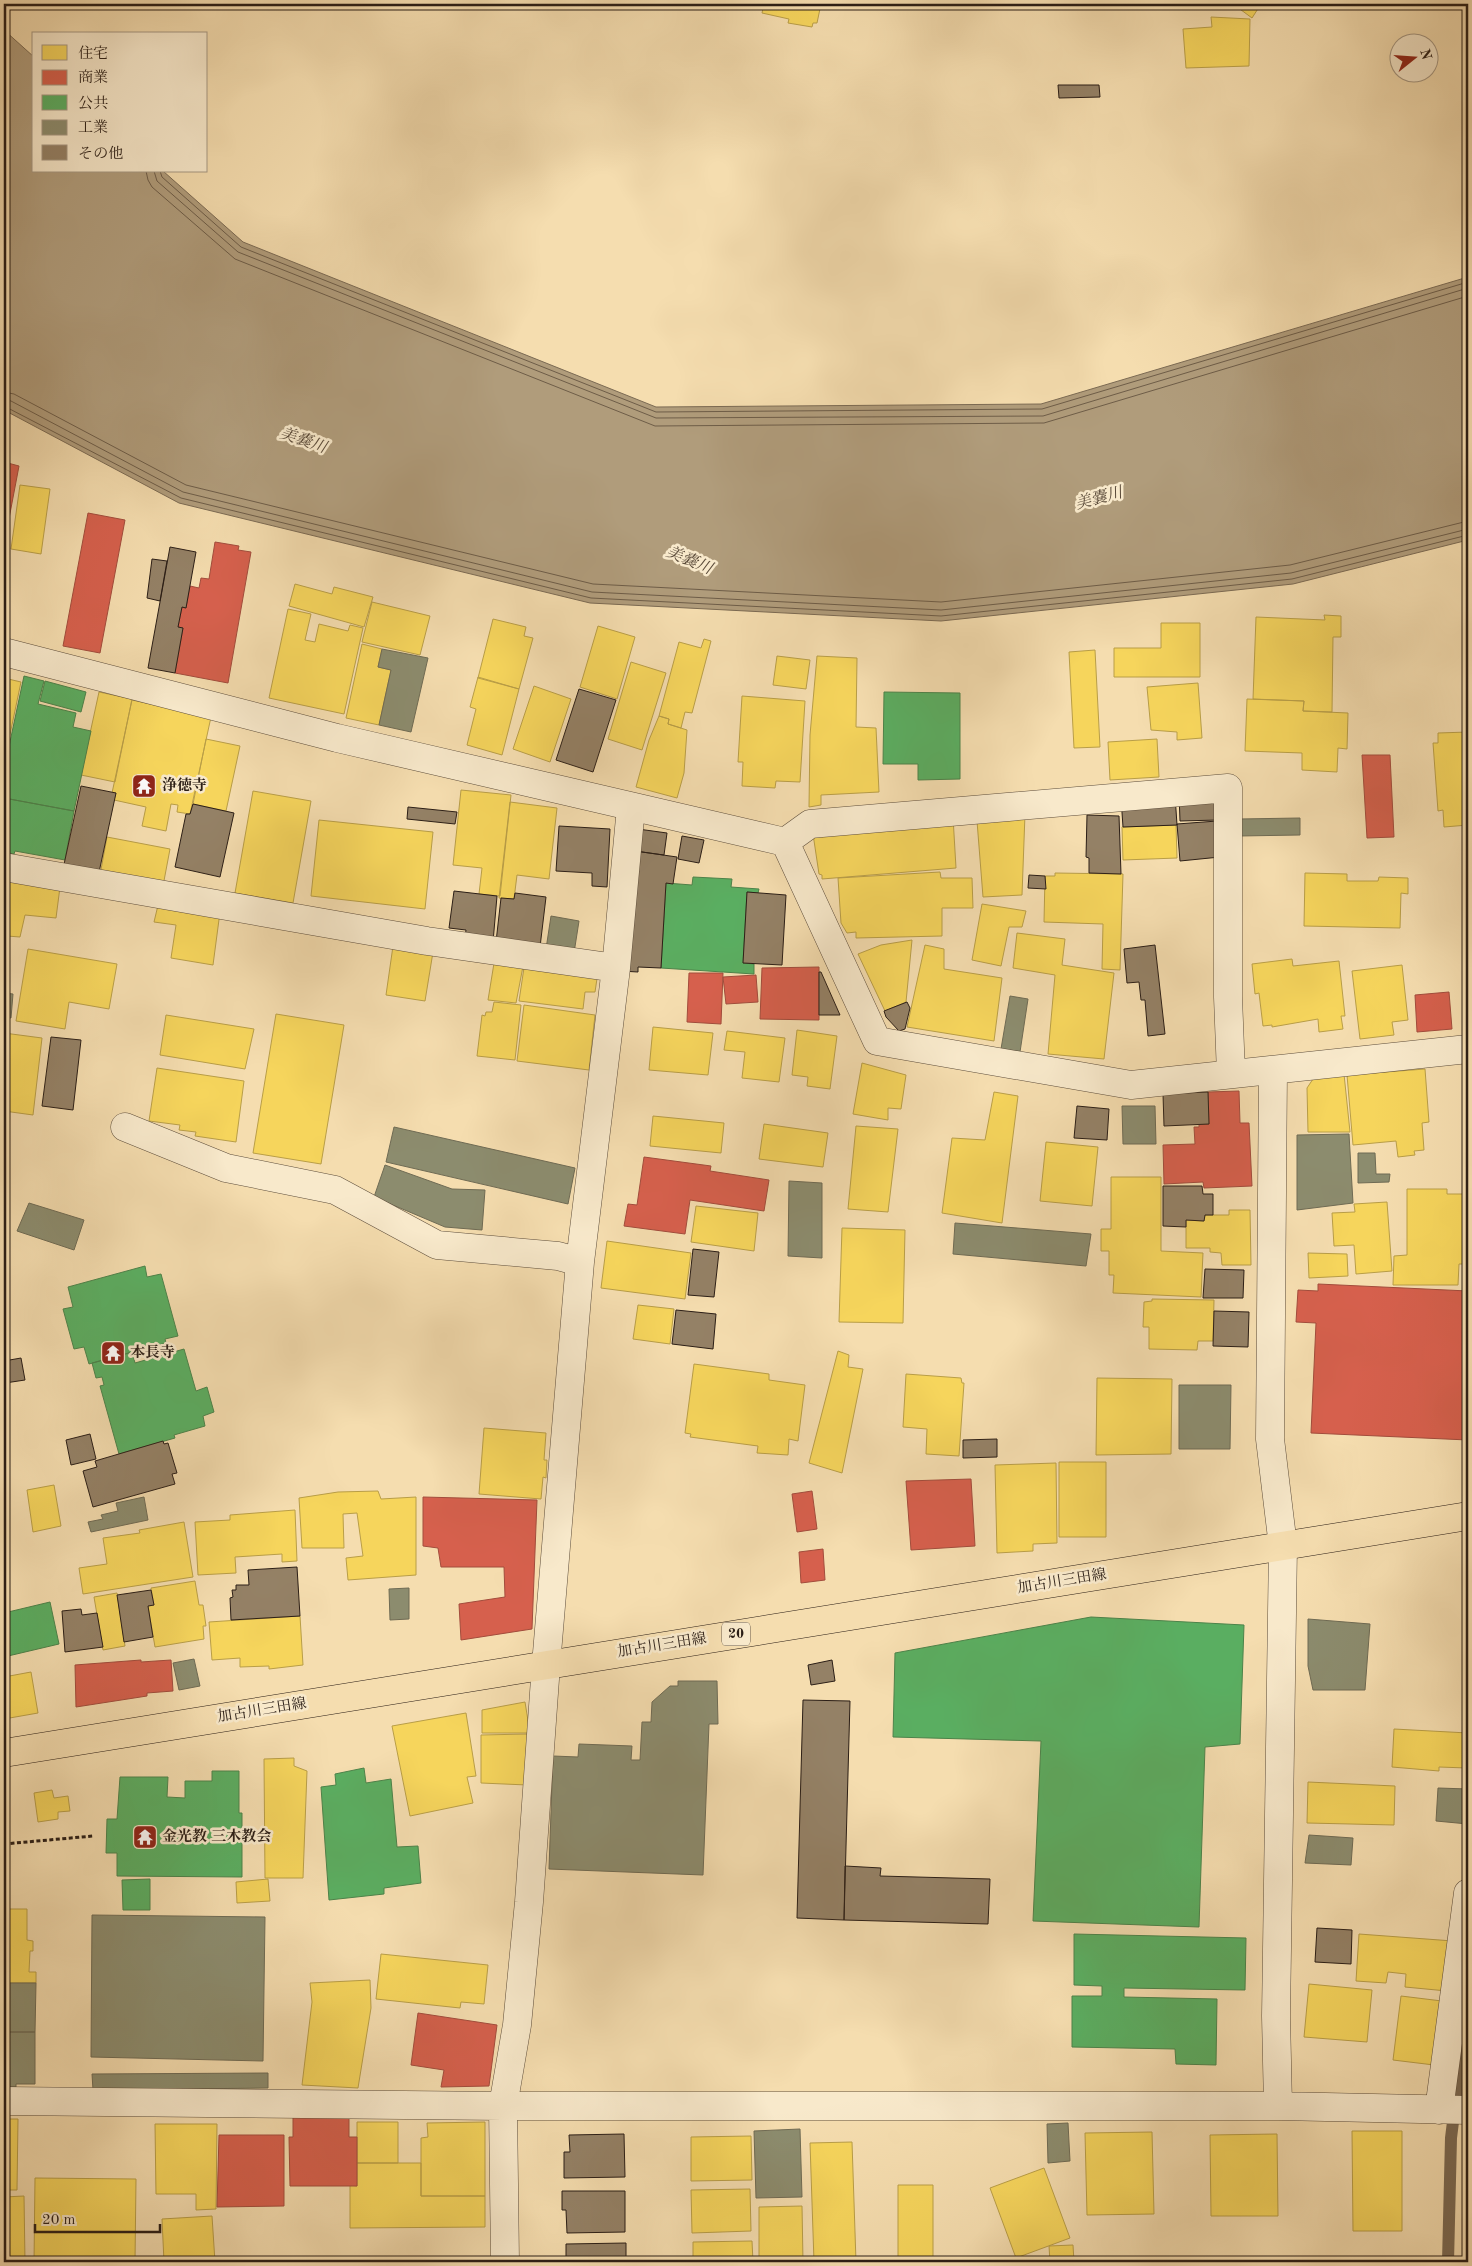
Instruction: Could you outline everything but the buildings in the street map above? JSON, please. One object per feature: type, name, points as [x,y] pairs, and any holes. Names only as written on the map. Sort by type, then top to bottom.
[{"type":"main road","name":"加古川三田線","points":[[4,1753],[1468,1516]]},
{"type":"street","points":[[4,652],[337,738],[785,842],[810,824],[1228,788],[1230,1074]]},
{"type":"street","points":[[505,2262],[503,2106],[517,2025],[529,1902],[546,1665],[580,1262],[616,968],[631,806]]},
{"type":"street","points":[[785,842],[877,1041],[1131,1085],[1468,1049]]},
{"type":"street","points":[[4,867],[427,941],[616,968]]},
{"type":"street","points":[[1273,1070],[1270,1439],[1284,1546],[1276,2016],[1278,2106]]},
{"type":"street","points":[[125,1127],[226,1168],[335,1190],[437,1245],[558,1256],[580,1262]]},
{"type":"street","points":[[1439,2110],[1468,1893]]},
{"type":"street","points":[[4,2101],[503,2106],[1278,2106],[1468,2110]]},
{"type":"path","points":[[4,1844],[93,1836]]},
{"type":"water","name":"美嚢川","points":[[4,30],[32,55],[32,172],[164,172],[243,242],[656,407],[1041,404],[1468,277],[1468,540],[1293,584],[941,621],[590,603],[179,503],[4,410]]},
{"type":"waterway","points":[[1448,2262],[1451,2138],[1468,2000]]},
{"type":"place","name":"浄徳寺","points":[[144,786]]},
{"type":"place","name":"本長寺","points":[[113,1353]]},
{"type":"place","name":"金光教 三木教会","points":[[145,1837]]}]
